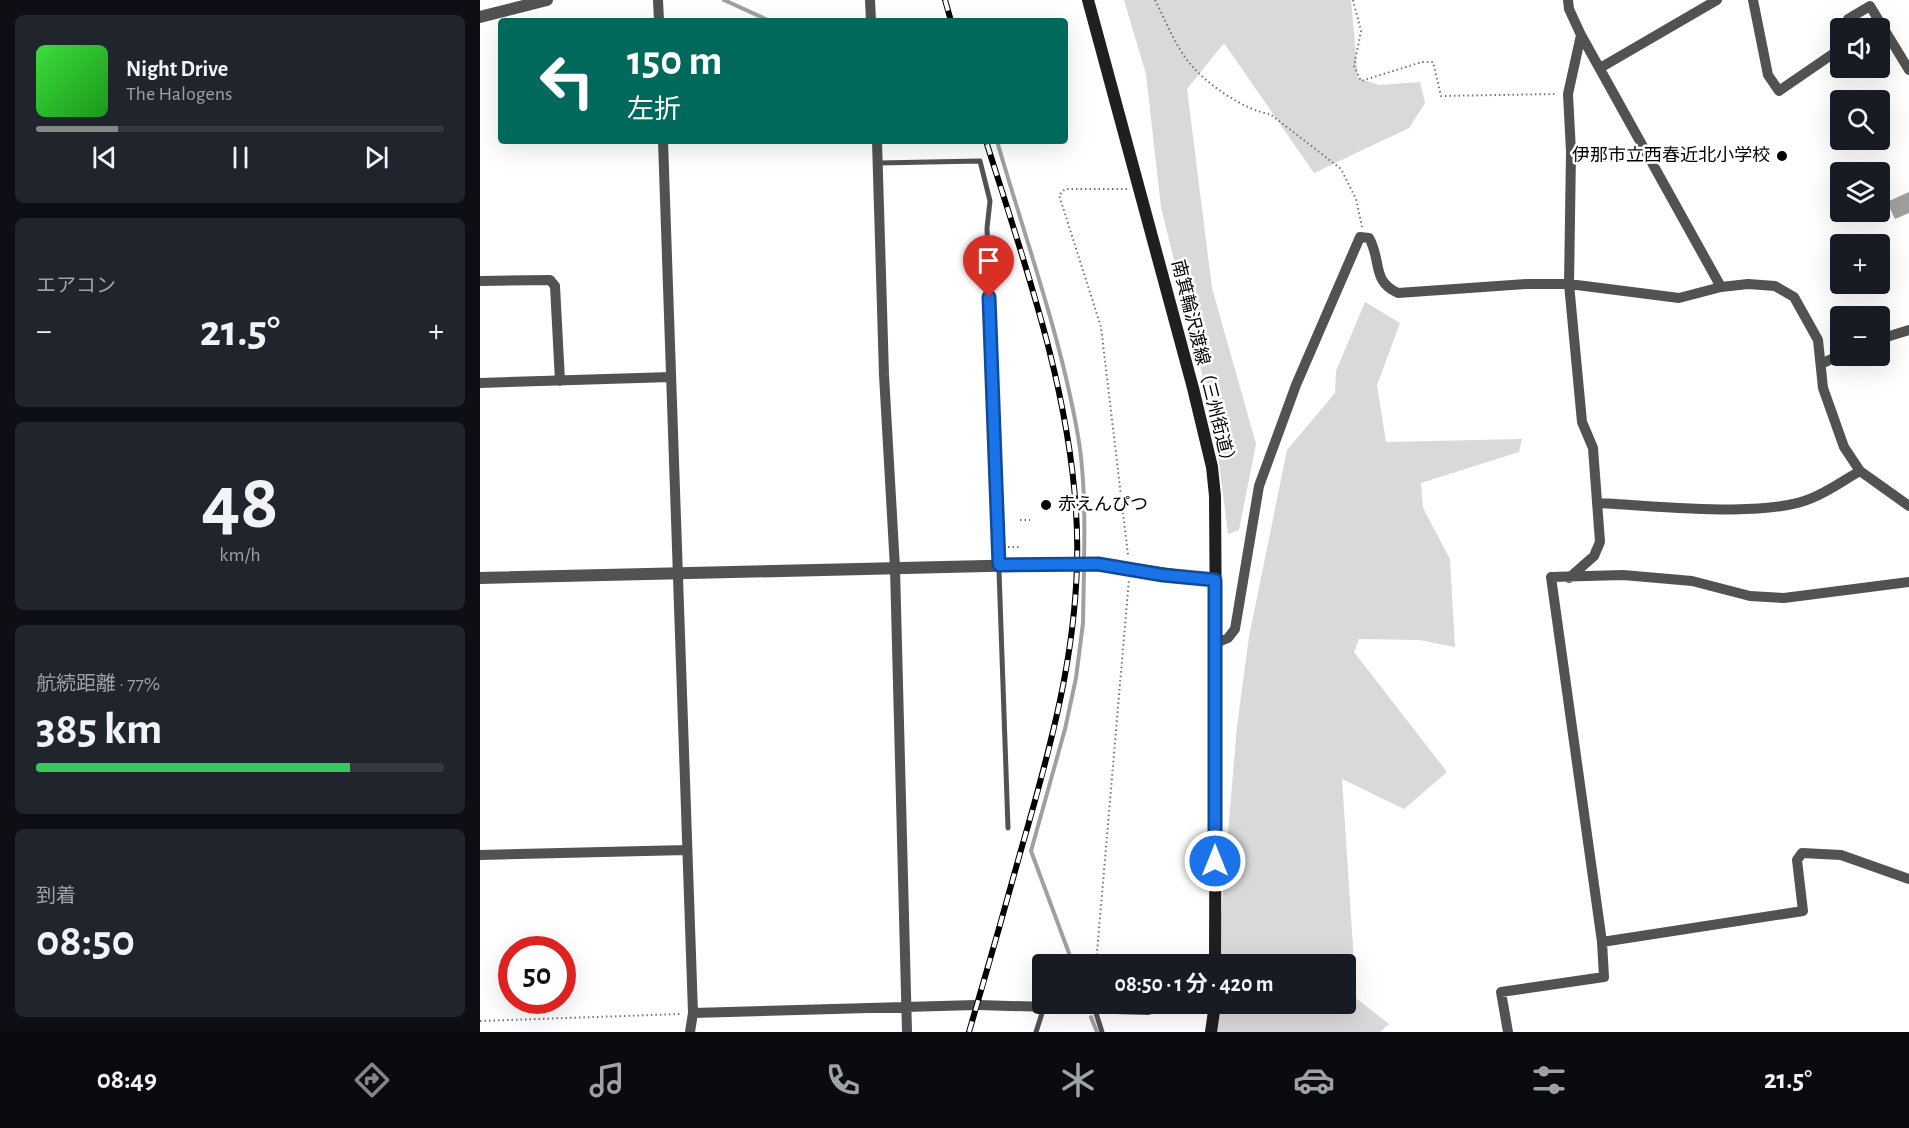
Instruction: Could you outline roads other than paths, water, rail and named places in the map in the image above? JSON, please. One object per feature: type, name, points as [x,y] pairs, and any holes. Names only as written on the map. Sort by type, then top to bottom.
[{"type":"main road","name":"南箕輪沢渡線（三州街道）","points":[[1088,0],[1212,467],[1215,496],[1216,643],[1215,954]]},
{"type":"main road","points":[[1211,1032],[1214,1014]]},
{"type":"street","points":[[480,17],[547,0]]},
{"type":"street","points":[[658,0],[659,18]]},
{"type":"street","points":[[870,0],[871,18]]},
{"type":"street","points":[[1568,0],[1569,9],[1581,35],[1721,287]]},
{"type":"street","points":[[1600,68],[1717,0]]},
{"type":"street","points":[[1753,0],[1768,75],[1779,91],[1830,57]]},
{"type":"street","points":[[1851,18],[1870,6],[1877,18]]},
{"type":"street","points":[[1569,578],[1594,556],[1599,542],[1593,448],[1582,422],[1569,284],[1571,152],[1568,94],[1581,35]]},
{"type":"street","points":[[1890,39],[1909,70]]},
{"type":"street","points":[[663,144],[693,1013],[690,1032]]},
{"type":"street","points":[[877,144],[884,375],[895,568],[907,1032]]},
{"type":"street","points":[[1216,643],[1228,638],[1235,629],[1259,486],[1296,385],[1360,237],[1369,238],[1374,247],[1378,274],[1385,288],[1398,293],[1569,284],[1679,298],[1721,287],[1748,284],[1775,286],[1794,297],[1818,340],[1823,388],[1844,447],[1860,471],[1909,506]]},
{"type":"street","points":[[480,281],[550,280],[555,286],[560,381]]},
{"type":"street","points":[[1890,336],[1909,330]]},
{"type":"street","points":[[1821,364],[1830,360]]},
{"type":"street","points":[[480,383],[672,377]]},
{"type":"street","points":[[1597,503],[1689,507],[1782,507],[1812,499],[1860,471]]},
{"type":"street","points":[[480,578],[679,571],[1098,564],[1215,580]]},
{"type":"street","points":[[1508,1032],[1501,992],[1604,977],[1602,942],[1551,578],[1623,575],[1692,581],[1750,596],[1784,598],[1909,582]]},
{"type":"street","points":[[480,855],[687,850]]},
{"type":"street","points":[[1602,942],[1803,910],[1797,860],[1802,853],[1841,855],[1909,879]]},
{"type":"street","points":[[693,1013],[977,1005],[1032,1007]]},
{"type":"lane","points":[[878,164],[980,160],[990,201],[987,228],[1008,828]]},
{"type":"lane","points":[[1036,1032],[1042,1014]]},
{"type":"lane","points":[[1096,1014],[1102,1032]]},
{"type":"waterway","points":[[724,0],[763,18]]},
{"type":"waterway","points":[[998,144],[1052,325],[1071,399],[1082,466],[1084,559]]},
{"type":"waterway","points":[[1069,954],[1031,851],[1065,729],[1076,678],[1083,623],[1084,569]]},
{"type":"waterway","points":[[1091,1017],[1097,1032]]},
{"type":"railway","points":[[945,0],[950,18]]},
{"type":"railway","points":[[969,1032],[1055,725],[1071,641],[1077,555],[1076,511],[1071,464],[1054,370],[1029,278],[987,144]]},
{"type":"place","name":"伊那市立西春近北小学校","points":[[1782,156]]},
{"type":"place","name":"赤えんぴつ","points":[[1046,505]]}]
